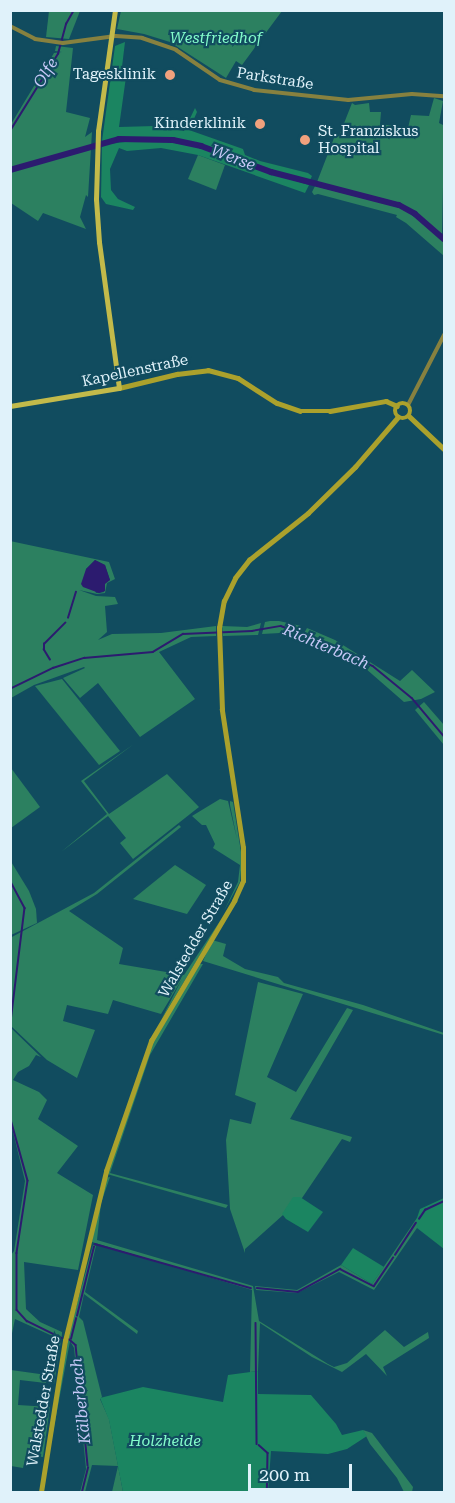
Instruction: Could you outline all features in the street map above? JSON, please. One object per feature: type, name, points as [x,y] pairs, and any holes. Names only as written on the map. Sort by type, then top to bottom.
[{"type":"main road","points":[[115,10],[97,152],[99,242],[119,388]]},
{"type":"main road","name":"Kapellenstraße","points":[[10,406],[208,370],[238,378],[277,403],[300,411],[330,411],[386,401],[397,406]]},
{"type":"main road","points":[[409,416],[411,411],[408,405],[401,403],[397,406],[398,417],[409,416],[444,449]]},
{"type":"main road","name":"Walstedder Straße","points":[[41,1492],[65,1341],[106,1171],[151,1041],[234,901],[243,880],[243,848],[222,710],[219,631],[225,597],[246,564],[308,513],[351,471],[398,417]]},
{"type":"street","name":"Parkstraße","points":[[10,26],[29,36],[61,43],[111,37],[142,38],[162,43],[220,80],[244,88],[348,100],[412,94],[444,96]]},
{"type":"street","points":[[408,405],[444,335]]},
{"type":"green space","name":"Westfriedhof","points":[[121,10],[282,11],[242,65],[236,61],[226,78],[170,42],[117,29]]},
{"type":"green space","points":[[49,11],[80,11],[69,39],[46,37]]},
{"type":"green space","points":[[125,42],[121,75],[126,77],[119,127],[155,126],[184,131],[195,108],[197,112],[189,130],[243,149],[245,155],[260,161],[308,173],[312,176],[310,180],[271,171],[201,144],[173,138],[129,137],[102,141],[115,46]]},
{"type":"green space","points":[[56,46],[73,48],[66,112],[90,118],[85,137],[92,132],[88,197],[86,195],[80,217],[86,229],[43,213],[38,221],[11,203],[11,124],[54,53],[62,52],[55,51]]},
{"type":"green space","points":[[434,98],[443,101],[439,123],[443,125],[444,139],[442,234],[400,203],[317,182],[334,138],[339,136],[352,103],[355,105],[369,103],[370,112],[381,112],[380,124],[408,128],[411,115],[429,116]]},
{"type":"green space","points":[[148,139],[201,147],[251,167],[309,185],[305,193],[198,155],[161,148],[127,151],[119,148],[110,169],[111,190],[118,199],[135,207],[133,210],[106,204],[101,197],[102,145]]},
{"type":"green space","points":[[198,155],[225,165],[216,190],[188,179]]},
{"type":"green space","points":[[315,186],[405,209],[440,237],[444,243],[444,256],[396,217],[397,215],[318,194],[314,195],[312,192]]},
{"type":"green space","points":[[10,541],[109,562],[115,579],[107,583],[105,593],[97,594],[79,590],[96,596],[115,597],[118,604],[105,606],[107,632],[98,640],[112,634],[161,633],[216,626],[216,636],[191,637],[159,652],[195,699],[140,737],[98,683],[80,698],[63,678],[84,667],[34,685],[11,698]],"holes":[[[95,560],[105,565],[110,580],[105,583],[104,592],[96,593],[86,569]]]},
{"type":"green space","points":[[265,622],[301,626],[295,637],[280,633],[262,634]]},
{"type":"green space","points":[[261,623],[258,635],[223,636],[222,626],[247,627]]},
{"type":"green space","points":[[307,628],[335,640],[400,681],[412,670],[435,692],[421,699],[404,702],[365,668],[302,637]]},
{"type":"green space","points":[[62,679],[120,751],[99,765],[35,686]]},
{"type":"green space","points":[[424,702],[444,725],[444,745],[415,710]]},
{"type":"green space","points":[[134,744],[84,781],[109,814],[167,774],[199,807],[133,859],[120,843],[126,838],[108,816],[61,852],[107,814],[81,781]]},
{"type":"green space","points":[[11,768],[40,807],[10,828]]},
{"type":"green space","points":[[220,799],[228,801],[237,839],[230,805],[230,801],[233,802],[242,858],[240,882],[224,911],[238,882],[240,865],[213,848],[215,844],[206,825],[202,825],[192,816]]},
{"type":"green space","points":[[179,825],[181,827],[97,894],[69,911],[123,948],[119,964],[184,975],[224,915],[161,1020],[182,979],[161,1014],[113,1000],[108,1014],[67,1005],[63,1021],[95,1030],[77,1078],[47,1060],[11,1026],[10,938],[94,893]]},
{"type":"green space","points":[[10,860],[29,891],[36,909],[37,923],[11,935]]},
{"type":"green space","points":[[175,865],[206,885],[187,914],[133,899]]},
{"type":"green space","points":[[212,940],[226,944],[223,956],[245,969],[278,977],[284,983],[363,1005],[444,1033],[444,1035],[203,961]]},
{"type":"green space","points":[[199,964],[203,964],[150,1055],[110,1173],[228,1205],[226,1208],[107,1174],[153,1042]]},
{"type":"green space","points":[[258,982],[303,994],[267,1077],[296,1092],[347,1008],[353,1010],[290,1119],[352,1137],[350,1142],[342,1139],[302,1198],[245,1249],[245,1253],[230,1209],[226,1140],[230,1119],[251,1124],[256,1103],[235,1095]]},
{"type":"green space","points":[[11,1028],[41,1057],[36,1055],[29,1066],[18,1072],[13,1080],[39,1092],[47,1100],[38,1119],[78,1146],[57,1173],[93,1195],[78,1270],[24,1262],[26,1309],[40,1322],[62,1334],[54,1384],[20,1380],[18,1405],[50,1407],[43,1457],[26,1455],[23,1468],[11,1466],[11,1370],[54,1376],[59,1339],[15,1319],[11,1338],[11,1255],[14,1251],[25,1181],[11,1124]]},
{"type":"green space","points":[[110,1177],[101,1203],[97,1240],[253,1286],[259,1321],[328,1364],[334,1367],[347,1363],[385,1330],[404,1347],[428,1332],[429,1338],[383,1367],[387,1376],[366,1354],[342,1372],[312,1357],[260,1323],[258,1371],[250,1372],[252,1290],[92,1242],[98,1201],[105,1178]]},
{"type":"green space","points":[[293,1197],[300,1197],[323,1212],[308,1232],[286,1219],[282,1214]]},
{"type":"green space","points":[[444,1198],[444,1249],[417,1228],[416,1221],[420,1209]]},
{"type":"green space","points":[[417,1218],[417,1228],[374,1290],[339,1272],[297,1293],[256,1290],[255,1286],[297,1290],[341,1265],[372,1284]]},
{"type":"green space","points":[[93,1245],[96,1246],[85,1292],[138,1331],[137,1334],[84,1294],[79,1317],[83,1321],[102,1397],[100,1399],[109,1419],[123,1492],[112,1492],[118,1466],[92,1465],[85,1492],[80,1492],[86,1469],[74,1348],[70,1341],[42,1492],[66,1344]]},
{"type":"green space","points":[[353,1248],[384,1267],[372,1284],[341,1265]]},
{"type":"green space","name":"Holzheide","points":[[258,1371],[258,1394],[311,1395],[336,1424],[342,1435],[363,1430],[367,1436],[347,1449],[328,1454],[271,1451],[268,1492],[123,1492],[109,1420],[100,1398],[143,1387],[223,1402],[228,1375]]},
{"type":"green space","points":[[363,1430],[372,1433],[413,1487],[412,1492],[404,1492],[397,1478],[370,1444]]},
{"type":"shaded area","points":[[95,560],[105,565],[110,580],[105,584],[105,591],[99,593],[81,584],[86,569]]},
{"type":"waterway","name":"Olfe","points":[[10,131],[58,54],[66,24],[74,10]]},
{"type":"waterway","name":"Werse","points":[[10,170],[119,139],[173,140],[201,146],[271,172],[399,205],[415,214],[444,239]]},
{"type":"waterway","points":[[68,618],[76,592]]},
{"type":"waterway","points":[[50,660],[44,650],[44,644],[65,623]]},
{"type":"waterway","name":"Richterbach","points":[[10,689],[53,668],[84,658],[153,652],[183,634],[252,631],[281,626],[327,643],[373,666],[412,698],[444,736]]},
{"type":"waterway","name":"Kälberbach","points":[[10,880],[25,908],[10,1031]]},
{"type":"waterway","name":"Kälberbach","points":[[10,1116],[28,1181],[17,1253],[17,1310],[27,1321],[62,1338]]},
{"type":"waterway","points":[[419,1219],[425,1210],[444,1201]]},
{"type":"waterway","points":[[395,1255],[416,1223]]},
{"type":"waterway","points":[[95,1244],[251,1288]]},
{"type":"waterway","points":[[77,1316],[94,1247]]},
{"type":"waterway","points":[[257,1288],[298,1292],[340,1269],[374,1286],[393,1258]]},
{"type":"waterway","points":[[71,1339],[76,1319]]},
{"type":"waterway","points":[[256,1323],[257,1444]]},
{"type":"waterway","name":"Kälberbach","points":[[69,1339],[76,1345],[88,1465]]},
{"type":"waterway","points":[[259,1445],[268,1453],[267,1492]]},
{"type":"waterway","name":"Kälberbach","points":[[82,1492],[88,1468]]},
{"type":"place","name":"Tagesklinik","points":[[170,75]]},
{"type":"place","name":"Kinderklinik","points":[[260,124]]},
{"type":"place","name":"St. Franziskus Hospital","points":[[305,140]]}]
